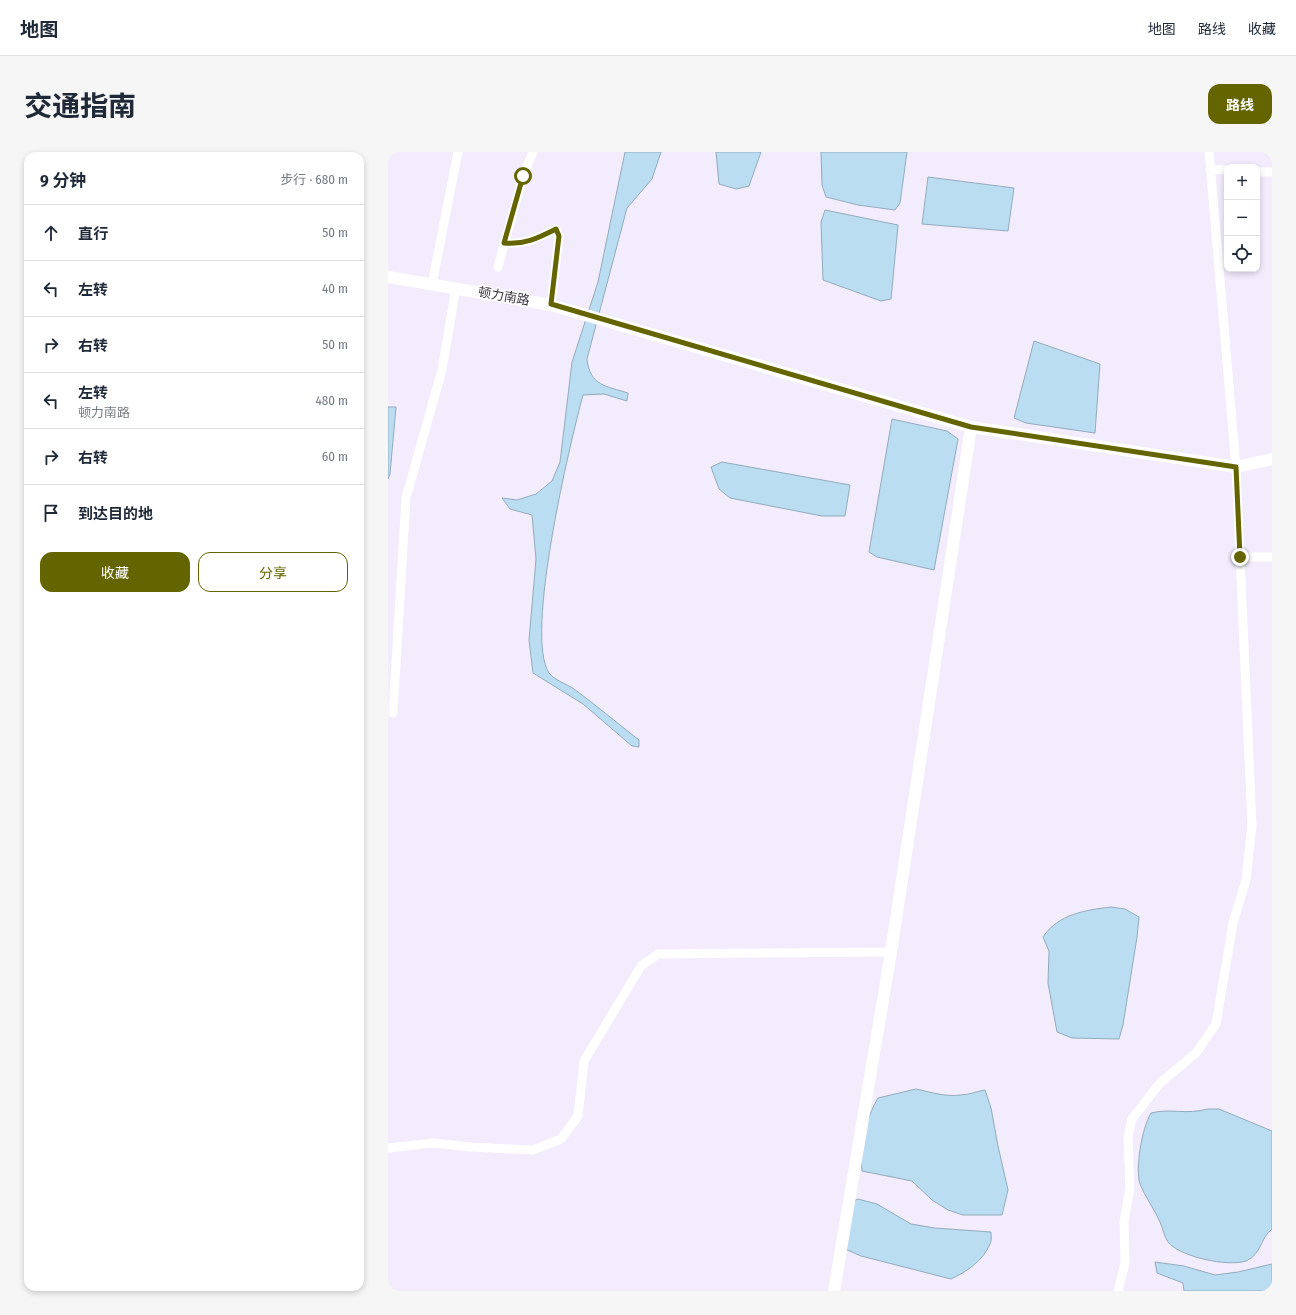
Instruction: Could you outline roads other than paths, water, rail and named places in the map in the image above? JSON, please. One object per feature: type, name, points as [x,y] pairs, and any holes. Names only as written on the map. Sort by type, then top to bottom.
[{"type":"street","points":[[432,284],[458,152]]},
{"type":"street","points":[[498,267],[523,176],[533,152]]},
{"type":"street","points":[[1118,1291],[1125,1263],[1124,1222],[1130,1187],[1128,1137],[1132,1119],[1160,1083],[1196,1053],[1216,1024],[1233,923],[1246,880],[1252,825],[1236,467],[1209,152]]},
{"type":"street","points":[[1210,169],[1224,170]]},
{"type":"street","points":[[1260,172],[1272,172]]},
{"type":"street","points":[[504,243],[517,244],[531,241],[556,229],[559,236],[551,304]]},
{"type":"street","name":"顿力南路","points":[[388,276],[551,304],[971,427],[1236,467],[1272,459]]},
{"type":"street","points":[[393,713],[406,498],[442,370],[456,288]]},
{"type":"street","points":[[834,1291],[891,952],[971,427]]},
{"type":"street","points":[[1240,557],[1272,557]]},
{"type":"street","points":[[388,1148],[433,1143],[471,1147],[532,1150],[561,1139],[578,1116],[584,1061],[641,966],[658,954],[891,952]]},
{"type":"water","points":[[625,152],[661,152],[652,179],[627,208],[587,359],[589,368],[595,380],[600,384],[628,393],[627,401],[604,394],[583,395],[560,494],[552,538],[545,581],[542,621],[543,652],[549,673],[554,678],[582,695],[639,740],[639,747],[632,746],[583,704],[533,673],[529,640],[536,559],[532,515],[510,509],[502,498],[517,500],[536,494],[552,481],[560,462],[572,362],[598,282]]},
{"type":"water","points":[[716,152],[761,152],[749,186],[736,189],[719,184]]},
{"type":"water","points":[[821,152],[907,152],[900,203],[895,210],[858,205],[826,197],[822,185]]},
{"type":"water","points":[[928,177],[1014,188],[1008,231],[922,224]]},
{"type":"water","points":[[825,210],[898,225],[891,299],[881,301],[823,280],[821,222]]},
{"type":"water","points":[[1034,341],[1100,364],[1095,433],[1026,423],[1014,418]]},
{"type":"water","points":[[388,407],[396,407],[390,474],[388,479]]},
{"type":"water","points":[[892,419],[947,431],[958,439],[934,570],[877,557],[869,552]]},
{"type":"water","points":[[722,462],[850,485],[845,516],[822,516],[730,498],[719,489],[711,467]]},
{"type":"water","points":[[1111,907],[1125,909],[1139,917],[1123,1025],[1119,1039],[1072,1038],[1057,1032],[1048,983],[1049,951],[1043,937],[1056,923],[1073,914]]},
{"type":"water","points":[[916,1089],[949,1095],[967,1094],[985,1090],[991,1108],[1008,1190],[1002,1215],[963,1215],[948,1210],[932,1200],[912,1181],[862,1171],[861,1162],[864,1133],[878,1098]]},
{"type":"water","points":[[1219,1109],[1272,1131],[1272,1229],[1251,1258],[1238,1263],[1217,1262],[1193,1256],[1174,1247],[1168,1242],[1158,1217],[1140,1184],[1138,1168],[1140,1148],[1145,1128],[1151,1113],[1165,1111],[1200,1111]]},
{"type":"water","points":[[858,1199],[877,1204],[911,1224],[935,1228],[991,1232],[991,1243],[979,1261],[951,1279],[861,1256],[838,1246],[847,1204]]},
{"type":"water","points":[[1155,1262],[1184,1266],[1215,1275],[1238,1272],[1272,1264],[1272,1291],[1184,1291],[1183,1283],[1157,1273]]}]
